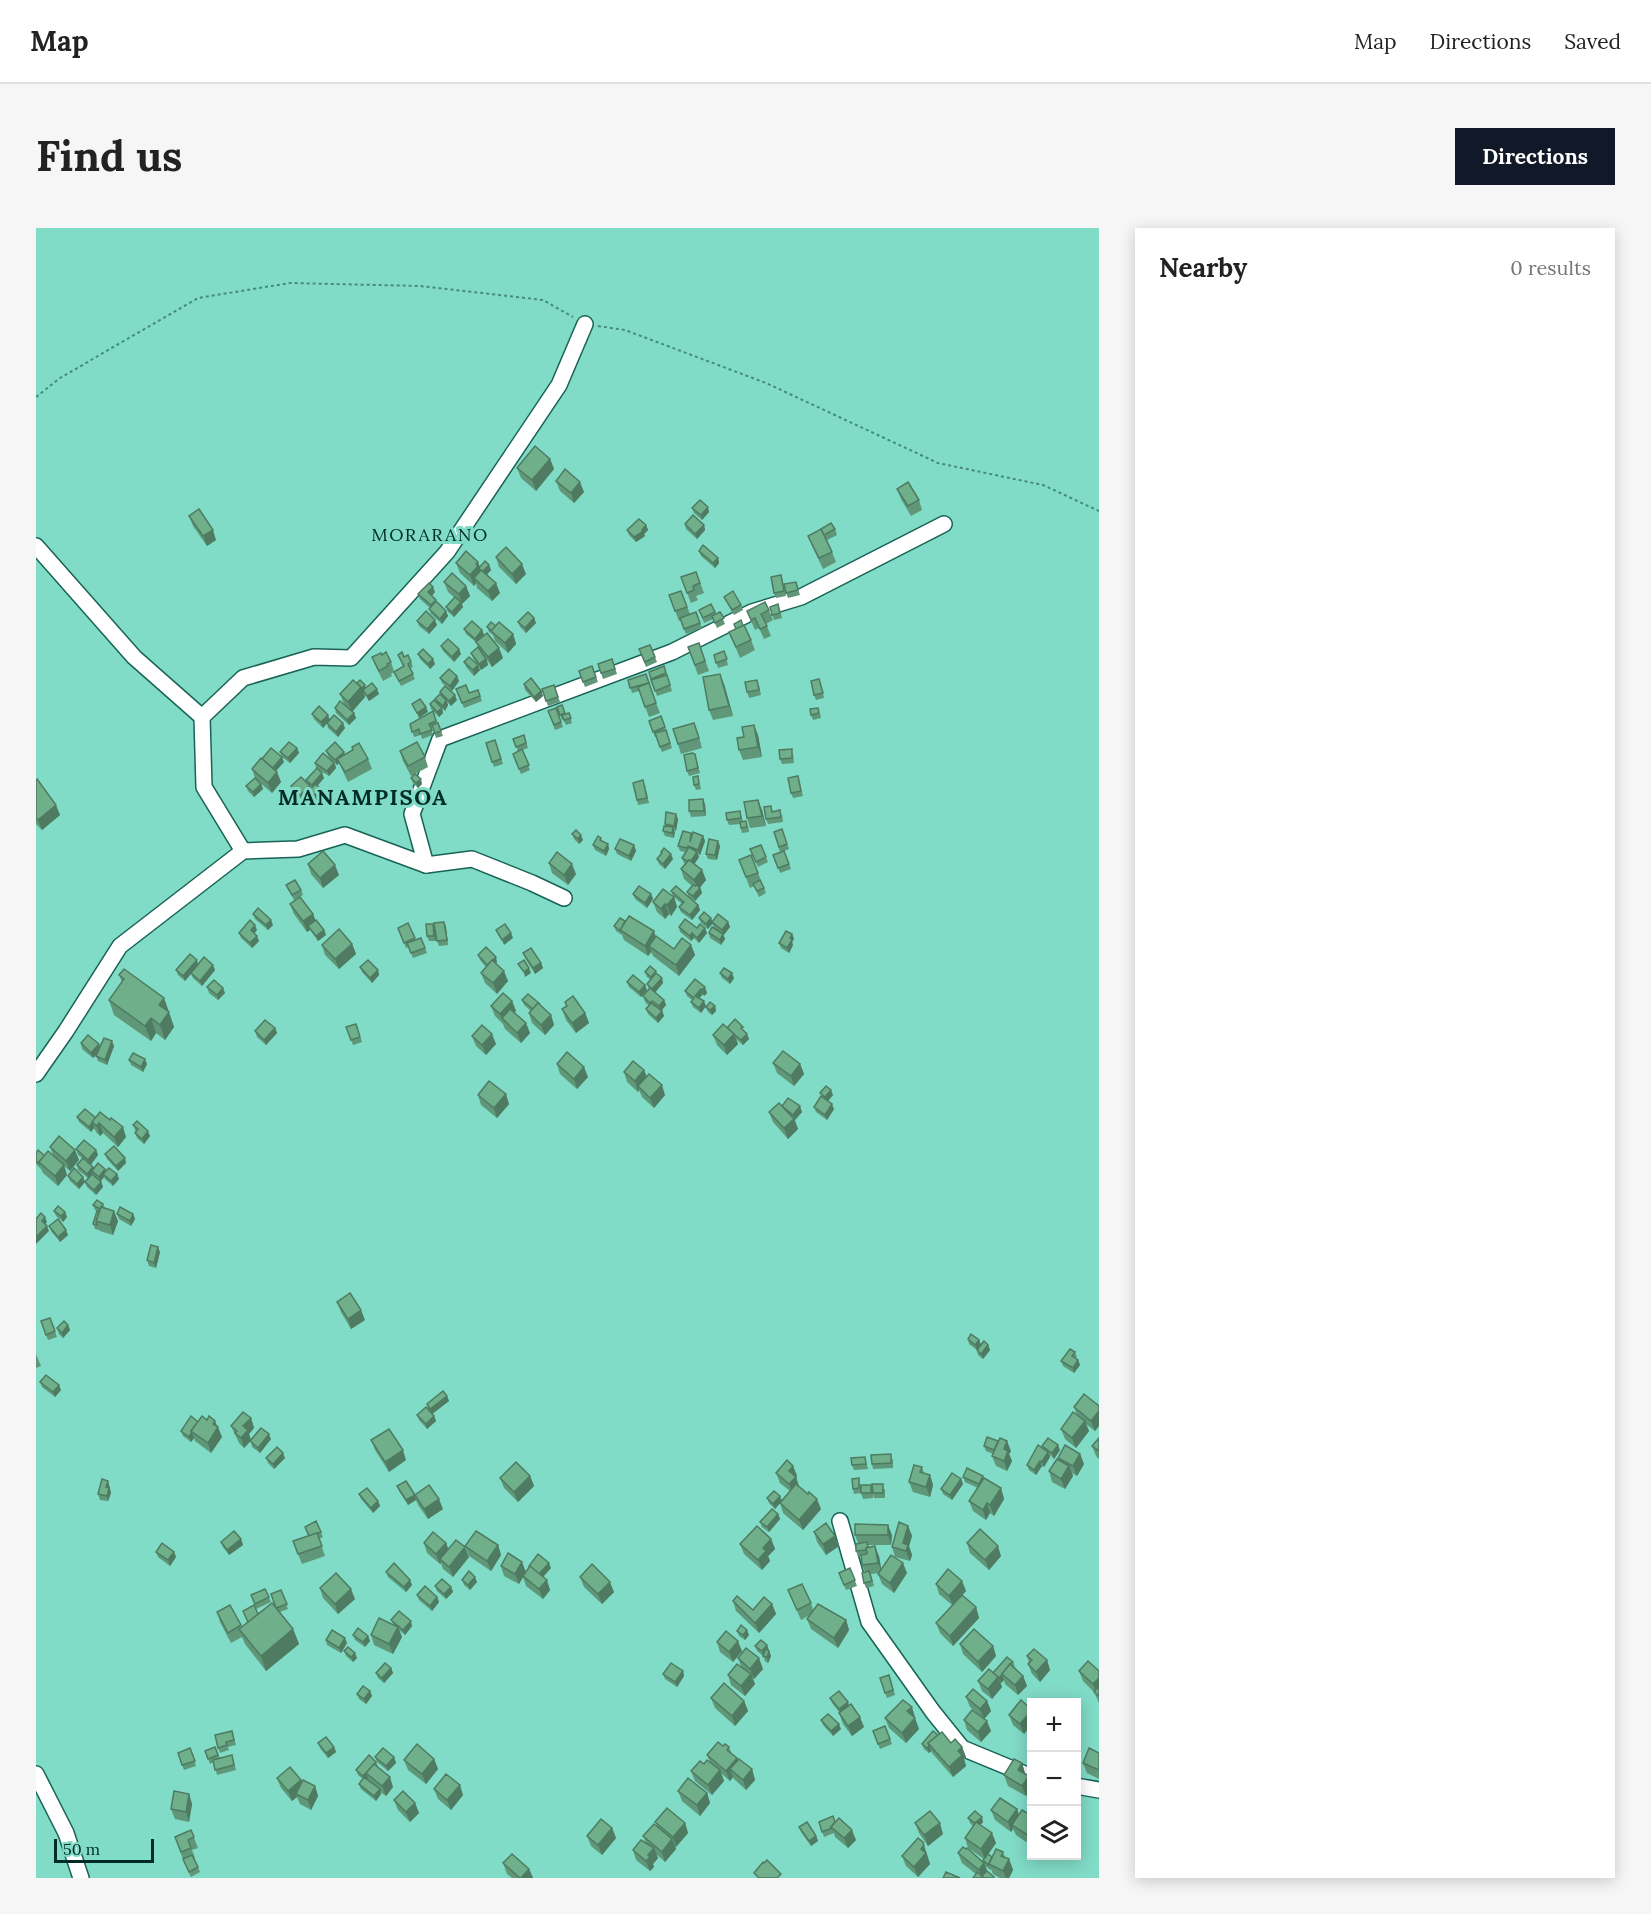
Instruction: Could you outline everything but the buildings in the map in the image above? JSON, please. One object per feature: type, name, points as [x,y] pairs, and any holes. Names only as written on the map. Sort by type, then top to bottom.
[{"type":"street","points":[[202,717],[243,678],[314,657],[351,658],[447,552],[559,385],[585,324]]},
{"type":"street","points":[[426,865],[412,814],[440,739],[672,652],[752,612],[801,597],[944,524]]},
{"type":"street","points":[[36,546],[134,657],[202,717],[204,787],[243,851]]},
{"type":"street","points":[[36,1074],[120,946],[243,851],[298,849],[345,836],[426,865],[472,860],[564,898]]},
{"type":"street","points":[[840,1521],[869,1622],[933,1712],[962,1748],[1027,1775]]},
{"type":"street","points":[[36,1774],[66,1833],[81,1878]]},
{"type":"street","points":[[1081,1787],[1099,1790]]},
{"type":"district","name":"MORARANO","points":[[430,534]]},
{"type":"district","name":"MANAMPISOA","points":[[363,797]]}]
